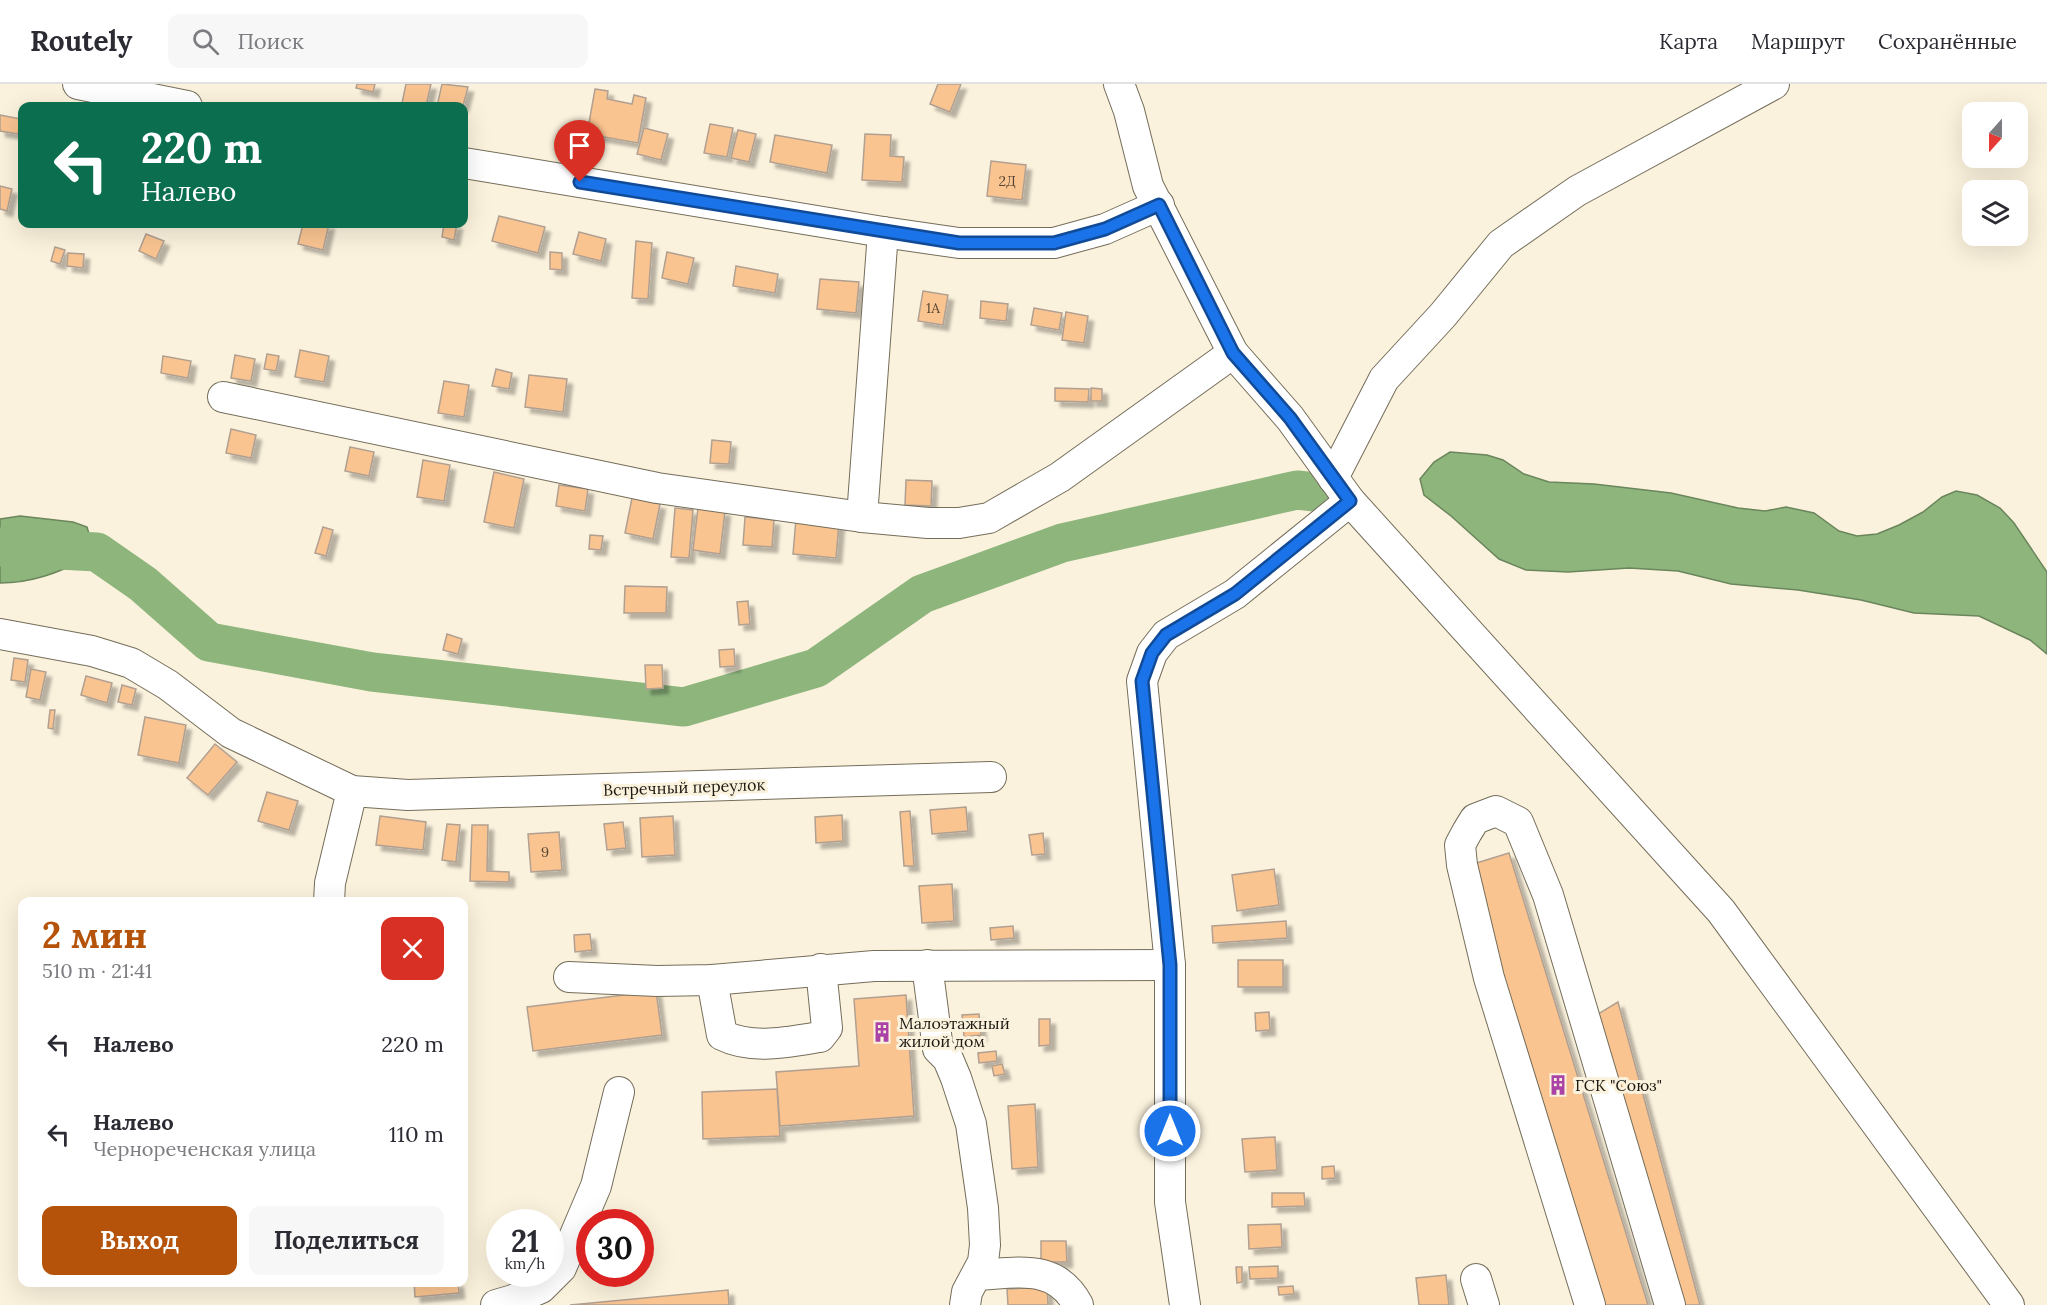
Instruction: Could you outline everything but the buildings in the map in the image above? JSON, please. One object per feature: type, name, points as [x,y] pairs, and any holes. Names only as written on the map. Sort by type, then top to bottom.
[{"type":"street","points":[[78,84],[167,102]]},
{"type":"street","points":[[1119,84],[1129,111],[1148,186],[1233,353],[1290,418],[1342,490],[1721,911],[2009,1305]]},
{"type":"street","points":[[1185,1305],[1170,1202],[1170,965],[1142,681],[1152,653],[1166,635],[1235,594],[1342,490],[1384,379],[1443,315],[1501,244],[1576,191],[1774,84]]},
{"type":"street","points":[[468,164],[959,243],[1054,243],[1105,229],[1159,205]]},
{"type":"street","points":[[862,517],[883,232]]},
{"type":"street","points":[[224,397],[657,488],[862,517],[928,524],[958,523],[989,518],[1060,477],[1233,353]]},
{"type":"street","points":[[0,634],[92,651],[131,663],[168,685],[231,733],[364,792],[330,883],[329,897]]},
{"type":"street","name":"Встречный переулок","points":[[364,792],[408,795],[991,777]]},
{"type":"street","points":[[1590,1305],[1489,978],[1462,865],[1460,845],[1475,819],[1496,811],[1518,822],[1548,895],[1670,1305]]},
{"type":"street","points":[[569,976],[657,981],[712,980],[821,969],[927,965],[1170,965]]},
{"type":"street","points":[[927,965],[938,1049],[948,1059],[971,1124],[983,1208],[985,1245],[983,1262],[967,1292],[965,1305]]},
{"type":"street","points":[[712,980],[722,1035],[737,1043],[778,1044],[820,1037],[827,1028],[821,969]]},
{"type":"street","points":[[496,1305],[540,1288],[561,1268],[596,1186],[619,1092]]},
{"type":"street","points":[[977,1275],[1024,1272],[1046,1274],[1060,1282],[1072,1294],[1078,1305]]},
{"type":"shaded area","points":[[1450,452],[1487,455],[1503,460],[1524,474],[1549,482],[1594,484],[1671,493],[1738,508],[1765,511],[1786,507],[1814,513],[1839,531],[1857,536],[1877,534],[1899,525],[1923,512],[1942,497],[1956,491],[1977,495],[2000,508],[2014,523],[2047,572],[2047,654],[2030,640],[1979,616],[1914,613],[1861,600],[1798,590],[1731,584],[1678,571],[1629,568],[1568,572],[1526,570],[1499,559],[1424,495],[1420,479],[1434,462]]},
{"type":"shaded area","points":[[20,516],[73,522],[87,527],[90,537],[85,559],[44,576],[0,583],[0,519]]},
{"type":"waterway","points":[[0,547],[97,552],[143,584],[209,642],[372,672],[684,707],[816,668],[922,594],[1062,543],[1297,490],[1315,492]]},
{"type":"place","name":"Малоэтажный жилой дом","points":[[882,1032]]},
{"type":"place","name":"ГСК \"Союз\"","points":[[1558,1085]]},
{"type":"route","points":[[580,182],[959,243],[1054,243],[1105,229],[1159,205],[1233,353],[1290,418],[1350,501],[1235,594],[1166,635],[1152,653],[1142,681],[1170,965],[1170,1131]]}]
